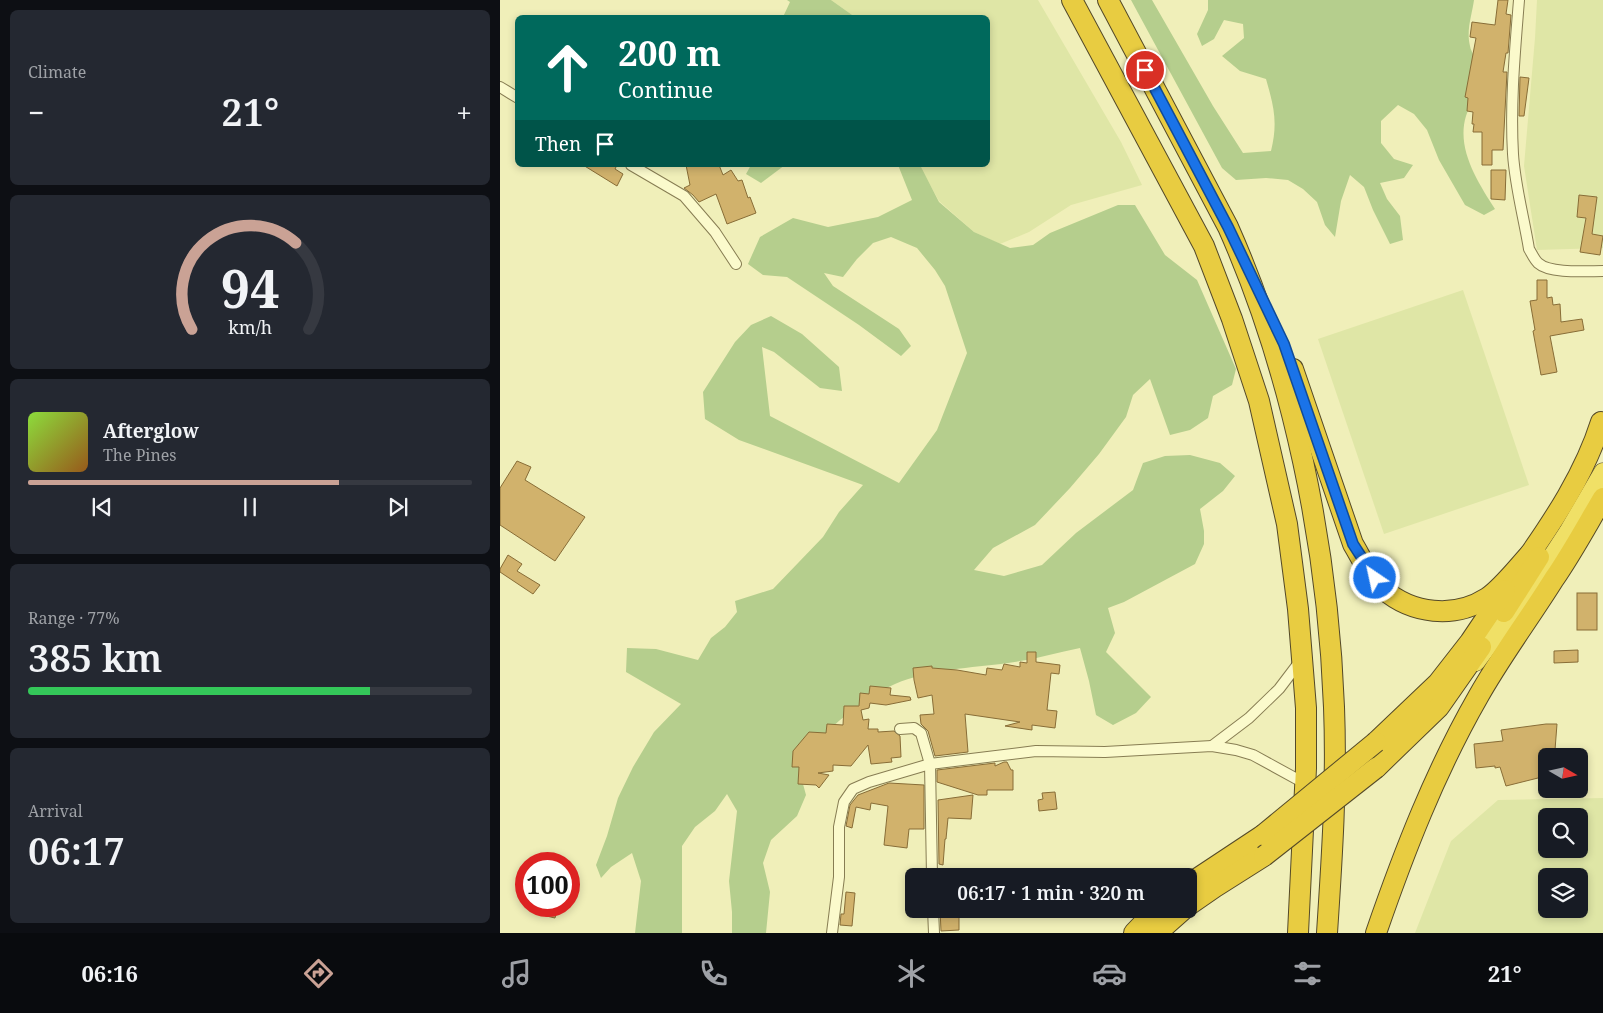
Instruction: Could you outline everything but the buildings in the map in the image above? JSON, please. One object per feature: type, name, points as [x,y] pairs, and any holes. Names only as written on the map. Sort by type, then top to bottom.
[{"type":"highway","points":[[1072,0],[1204,246],[1232,319],[1259,402],[1287,524],[1298,609],[1306,708],[1306,784],[1302,877],[1297,933]]},
{"type":"highway","points":[[1108,0],[1228,227],[1284,344],[1353,544],[1368,569],[1382,587],[1397,599],[1412,607],[1432,611],[1452,610],[1470,607],[1488,597],[1530,554]]},
{"type":"highway","points":[[1239,252],[1263,317],[1288,398],[1309,498],[1324,593],[1334,707],[1333,847],[1327,933]]},
{"type":"highway","points":[[1197,879],[1263,834],[1376,742],[1438,683],[1470,642],[1530,554],[1581,472],[1602,420]]},
{"type":"highway","points":[[1439,706],[1516,594],[1603,454]]},
{"type":"highway","points":[[1197,899],[1264,856],[1376,768],[1439,706],[1466,676],[1536,581],[1568,532],[1603,472]]},
{"type":"highway","points":[[1432,787],[1477,698],[1498,662],[1556,578],[1603,498]]},
{"type":"highway","points":[[1376,933],[1401,861],[1432,787],[1486,672],[1536,581]]},
{"type":"highway","points":[[1134,933],[1148,918]]},
{"type":"highway","points":[[1157,933],[1174,918]]},
{"type":"street","points":[[1519,0],[1513,83],[1512,136],[1513,157],[1529,249],[1537,262],[1544,266],[1569,271],[1603,271]]},
{"type":"street","points":[[500,87],[515,96]]},
{"type":"street","points":[[634,167],[684,196],[715,232],[736,264]]},
{"type":"street","points":[[1212,746],[1249,718],[1279,689],[1302,659]]},
{"type":"street","points":[[900,728],[914,728],[921,733],[930,764],[932,868]]},
{"type":"street","points":[[832,933],[839,877],[840,827],[844,802],[853,789],[869,782],[930,764],[1036,751],[1105,752],[1212,746],[1253,755],[1306,784]]},
{"type":"street","points":[[933,918],[934,933]]},
{"type":"green space","points":[[787,0],[831,0],[852,15],[784,15],[790,2]]},
{"type":"green space","points":[[831,0],[1038,0],[1121,142],[1142,185],[1071,205],[1029,232],[1000,244],[974,232],[939,201],[920,167],[990,167],[990,15],[852,15]]},
{"type":"green space","points":[[1131,0],[1152,0],[1213,106],[1243,153],[1271,151],[1275,123],[1271,98],[1266,79],[1240,71],[1222,56],[1244,38],[1243,24],[1224,20],[1214,39],[1202,46],[1197,34],[1208,10],[1208,0],[1474,0],[1469,40],[1479,67],[1479,73],[1477,86],[1466,116],[1464,141],[1470,165],[1495,209],[1484,215],[1465,205],[1439,160],[1427,130],[1414,114],[1398,105],[1381,121],[1381,143],[1394,159],[1413,165],[1404,178],[1380,183],[1387,199],[1400,216],[1403,240],[1390,244],[1364,187],[1350,175],[1341,201],[1335,237],[1325,225],[1317,202],[1303,189],[1288,180],[1266,178],[1236,180],[1222,168]]},
{"type":"green space","points":[[1537,0],[1603,0],[1603,248],[1537,250],[1524,166]]},
{"type":"green space","points":[[750,167],[782,167],[761,183],[746,174]]},
{"type":"green space","points":[[899,167],[921,167],[939,202],[974,232],[1010,248],[1033,245],[1050,233],[1118,205],[1135,205],[1165,255],[1197,280],[1236,369],[1232,385],[1213,396],[1208,418],[1190,430],[1170,435],[1150,379],[1133,395],[1126,417],[1099,454],[1070,488],[1035,525],[993,548],[974,570],[1004,576],[1042,565],[1076,533],[1133,490],[1143,463],[1165,456],[1190,455],[1220,463],[1235,476],[1223,491],[1200,509],[1204,544],[1195,564],[1124,602],[1108,608],[1115,633],[1106,652],[1151,697],[1136,713],[1113,725],[1096,715],[1080,648],[1017,662],[936,672],[895,684],[857,707],[834,725],[802,756],[800,773],[806,795],[797,816],[771,840],[763,863],[770,892],[766,933],[732,933],[729,881],[737,811],[727,794],[715,811],[695,827],[682,846],[682,933],[635,933],[641,881],[632,853],[611,867],[601,878],[596,865],[618,798],[633,767],[654,732],[681,704],[626,672],[627,648],[656,649],[698,660],[711,638],[725,627],[737,612],[735,601],[773,589],[823,537],[839,512],[863,485],[739,440],[705,419],[703,392],[735,342],[751,325],[771,316],[802,334],[839,367],[842,391],[820,388],[774,352],[762,347],[770,416],[899,483],[937,430],[967,353],[945,286],[935,270],[917,248],[891,237],[873,243],[843,277],[824,273],[833,286],[899,329],[911,346],[901,356],[859,325],[787,277],[763,275],[748,264],[760,237],[793,218],[828,227],[878,217],[912,200]]},
{"type":"green space","points":[[1463,290],[1529,485],[1384,534],[1318,339]]},
{"type":"green space","points":[[1603,798],[1603,933],[1415,933],[1451,841],[1498,800]]},
{"type":"route","points":[[1145,70],[1228,227],[1284,344],[1353,544],[1375,578]]}]
